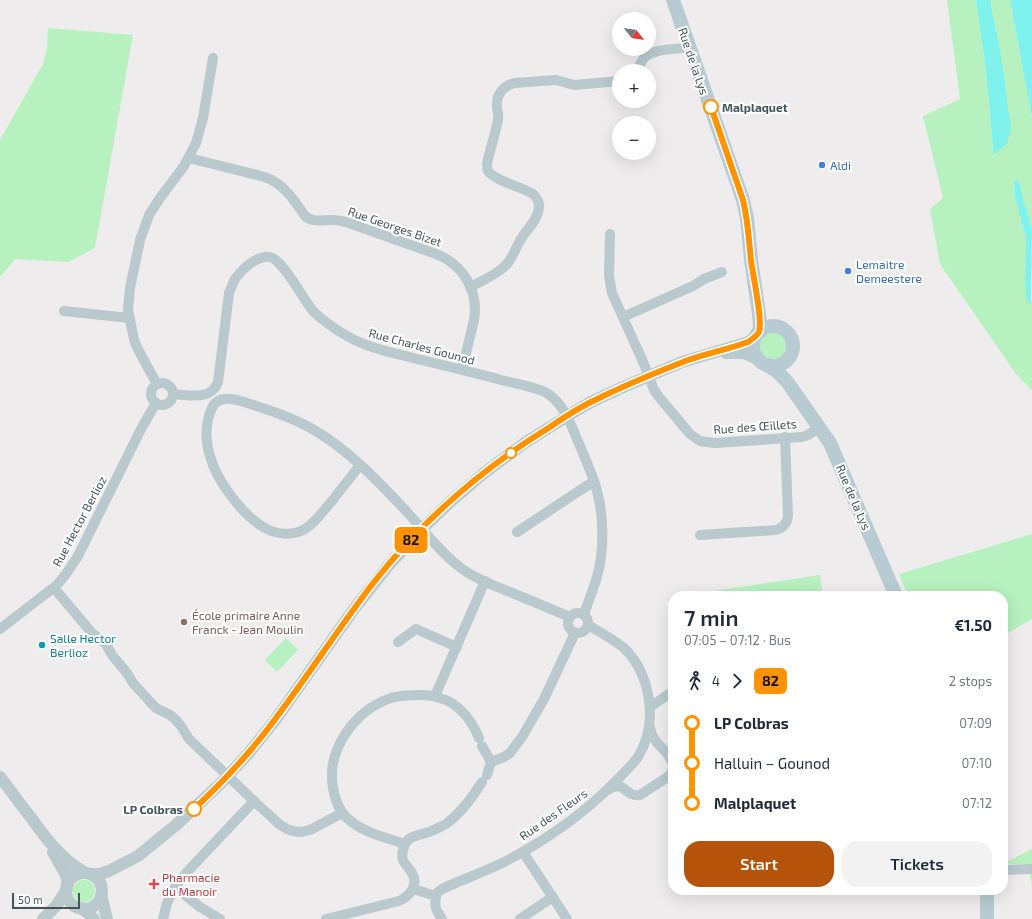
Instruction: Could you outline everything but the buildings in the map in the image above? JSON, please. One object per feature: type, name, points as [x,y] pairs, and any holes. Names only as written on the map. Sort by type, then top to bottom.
[{"type":"main road","name":"Rue de la Lys","points":[[673,0],[743,200],[747,218],[751,260],[760,320],[757,334]]},
{"type":"main road","name":"Rue de la Lys","points":[[755,284],[767,312],[782,328]]},
{"type":"main road","points":[[771,326],[782,328],[791,338],[793,345],[789,358],[783,363],[775,366],[762,362],[755,355],[753,348],[757,334],[764,328],[771,326]]},
{"type":"main road","name":"Rue de la Lys","points":[[792,350],[792,371],[803,402]]},
{"type":"main road","name":"Rue de la Lys","points":[[762,362],[782,376],[803,402],[833,448],[894,591]]},
{"type":"main road","points":[[987,895],[988,916]]},
{"type":"street","points":[[640,64],[647,55],[660,50],[689,47]]},
{"type":"street","points":[[157,384],[140,355],[135,343],[129,318],[128,300],[130,288],[140,240],[149,215],[184,166],[196,143],[200,130],[213,58]]},
{"type":"street","points":[[470,287],[497,272],[511,261],[523,235],[538,215],[538,200],[531,192],[497,177],[490,173],[487,167],[498,117],[497,103],[499,94],[506,87],[514,83],[556,80],[574,85],[612,82]]},
{"type":"street","name":"Rue Georges Bizet","points":[[189,158],[265,177],[278,183],[288,193],[308,219],[315,221],[333,220],[346,222],[439,255],[449,261],[466,278],[474,298],[475,312],[462,370]]},
{"type":"street","name":"Rue des Œillets","points":[[610,234],[609,270],[612,293],[654,390],[658,397],[690,434],[700,441],[727,443],[808,435],[820,427]]},
{"type":"street","name":"Rue Charles Gounod","points":[[173,394],[206,394],[210,393],[216,387],[218,382],[232,285],[236,278],[248,265],[255,260],[266,257],[270,257],[278,262],[313,310],[328,324],[342,334],[377,349],[545,392],[555,399],[566,416],[594,481],[598,495],[602,525],[602,547],[597,577],[584,615]]},
{"type":"street","points":[[623,317],[722,272]]},
{"type":"street","points":[[64,311],[129,318]]},
{"type":"street","points":[[47,919],[62,912],[94,906],[109,883],[206,798],[252,748],[276,719],[375,581],[422,529],[453,499],[496,464],[566,416],[596,400],[649,376],[686,361],[748,342],[757,334]]},
{"type":"street","points":[[713,353],[739,352],[750,355],[762,362]]},
{"type":"street","points":[[162,383],[171,387],[173,394],[171,400],[167,404],[162,405],[156,403],[152,399],[151,394],[152,389],[157,384],[162,383]]},
{"type":"street","points":[[360,465],[324,511],[310,526],[304,530],[289,534],[280,534],[272,531],[257,522],[241,507],[224,485],[210,459],[206,439],[213,405],[222,399],[235,400],[283,415],[310,428],[343,450],[360,465],[395,499],[444,553],[459,567],[485,581],[570,617]]},
{"type":"street","name":"Rue Hector Berlioz","points":[[0,629],[54,588],[66,574],[76,559],[141,429],[156,403]]},
{"type":"street","points":[[700,535],[776,530],[784,525],[788,516],[785,438]]},
{"type":"street","points":[[517,532],[594,481]]},
{"type":"street","points":[[435,696],[485,581]]},
{"type":"street","points":[[54,588],[92,633],[106,644],[112,655],[127,673],[134,686],[156,708],[175,719],[187,737],[279,824],[287,829],[299,832],[306,831],[342,813]]},
{"type":"street","points":[[575,614],[584,615],[588,620],[587,628],[582,633],[575,633],[570,629],[568,623],[570,617],[575,614]]},
{"type":"street","name":"Rue des Fleurs","points":[[436,896],[442,889],[490,869],[522,852],[566,823],[608,790],[634,763],[642,749],[650,722],[650,707],[647,688],[642,674],[629,653],[616,642],[588,625]]},
{"type":"street","points":[[398,642],[416,629],[456,646]]},
{"type":"street","points":[[491,762],[504,758],[510,753],[522,737],[544,699],[575,633]]},
{"type":"street","points":[[650,707],[668,694]]},
{"type":"street","points":[[326,919],[399,901],[408,896],[413,889],[415,882],[403,859],[402,853],[407,840],[438,828],[453,818],[471,799],[484,779],[491,762],[475,728],[466,715],[452,704],[435,696],[409,695],[391,698],[365,713],[346,734],[337,750],[332,768],[332,783],[335,797],[342,813],[360,828],[370,833],[405,844]]},
{"type":"street","points":[[650,722],[652,736],[665,748]]},
{"type":"street","points":[[642,749],[648,744],[655,744],[665,748]]},
{"type":"street","points":[[625,772],[622,780],[627,792]]},
{"type":"street","points":[[608,790],[618,786],[622,787],[634,796],[637,796],[668,776]]},
{"type":"street","points":[[0,777],[44,835],[64,858],[75,867],[88,874],[103,873],[113,870],[138,856]]},
{"type":"street","points":[[163,919],[166,903],[175,887],[187,872],[254,801]]},
{"type":"street","points":[[44,835],[64,873],[67,886],[67,895],[70,901],[94,919]]},
{"type":"street","points":[[522,852],[567,919]]},
{"type":"street","points":[[1008,870],[1032,869]]},
{"type":"street","points":[[43,919],[57,905],[72,878],[81,873],[95,876],[99,881],[107,919]]},
{"type":"street","points":[[175,887],[200,907],[220,919]]},
{"type":"street","points":[[413,889],[436,896],[435,908],[442,919]]},
{"type":"street","points":[[520,919],[553,897]]},
{"type":"green space","points":[[947,0],[976,0],[985,64],[990,117],[991,0],[1010,0],[1032,118],[1032,230],[1018,179],[1014,181],[1015,197],[1026,238],[1025,282],[1031,303],[1032,299],[1032,390],[1016,374],[940,264],[930,209],[943,198],[923,116],[960,99]]},
{"type":"green space","points":[[48,28],[133,35],[95,248],[68,262],[15,259],[0,277],[0,140],[43,64],[47,48]]},
{"type":"green space","points":[[773,333],[782,337],[786,346],[782,355],[773,359],[764,355],[760,346],[764,337]]},
{"type":"green space","points":[[1032,534],[1032,619],[1008,633],[1008,591],[906,591],[899,574]]},
{"type":"green space","points":[[820,575],[822,591],[713,591]]},
{"type":"green space","points":[[286,638],[298,650],[277,672],[265,660]]},
{"type":"green space","points":[[1032,849],[1032,884],[1027,864],[1008,864],[1008,861]]},
{"type":"green space","points":[[84,880],[92,883],[95,891],[92,899],[84,902],[76,899],[73,891],[76,883]]},
{"type":"water","points":[[976,0],[991,0],[1000,49],[1011,128],[1007,143],[994,154],[985,64]]},
{"type":"water","points":[[1010,0],[1032,0],[1032,118]]},
{"type":"water","points":[[1018,179],[1032,230],[1031,303],[1027,302],[1025,282],[1026,238],[1015,197],[1014,181]]},
{"type":"bus line","name":"82","points":[[194,809],[220,784],[262,737],[289,702],[375,581],[422,529],[470,484],[513,451],[566,416],[591,402],[682,362],[748,342],[759,332],[760,314],[751,260],[746,214],[743,200],[711,107]]},
{"type":"place","name":"Malplaquet","points":[[711,107]]},
{"type":"place","name":"Aldi","points":[[822,165]]},
{"type":"place","name":"Lemaitre Demeestere","points":[[848,271]]},
{"type":"place","name":"École primaire Anne Franck - Jean Moulin","points":[[184,622]]},
{"type":"place","name":"Salle Hector Berlioz","points":[[42,645]]},
{"type":"place","name":"LP Colbras","points":[[194,809]]},
{"type":"place","name":"Pharmacie du Manoir","points":[[154,884]]}]
